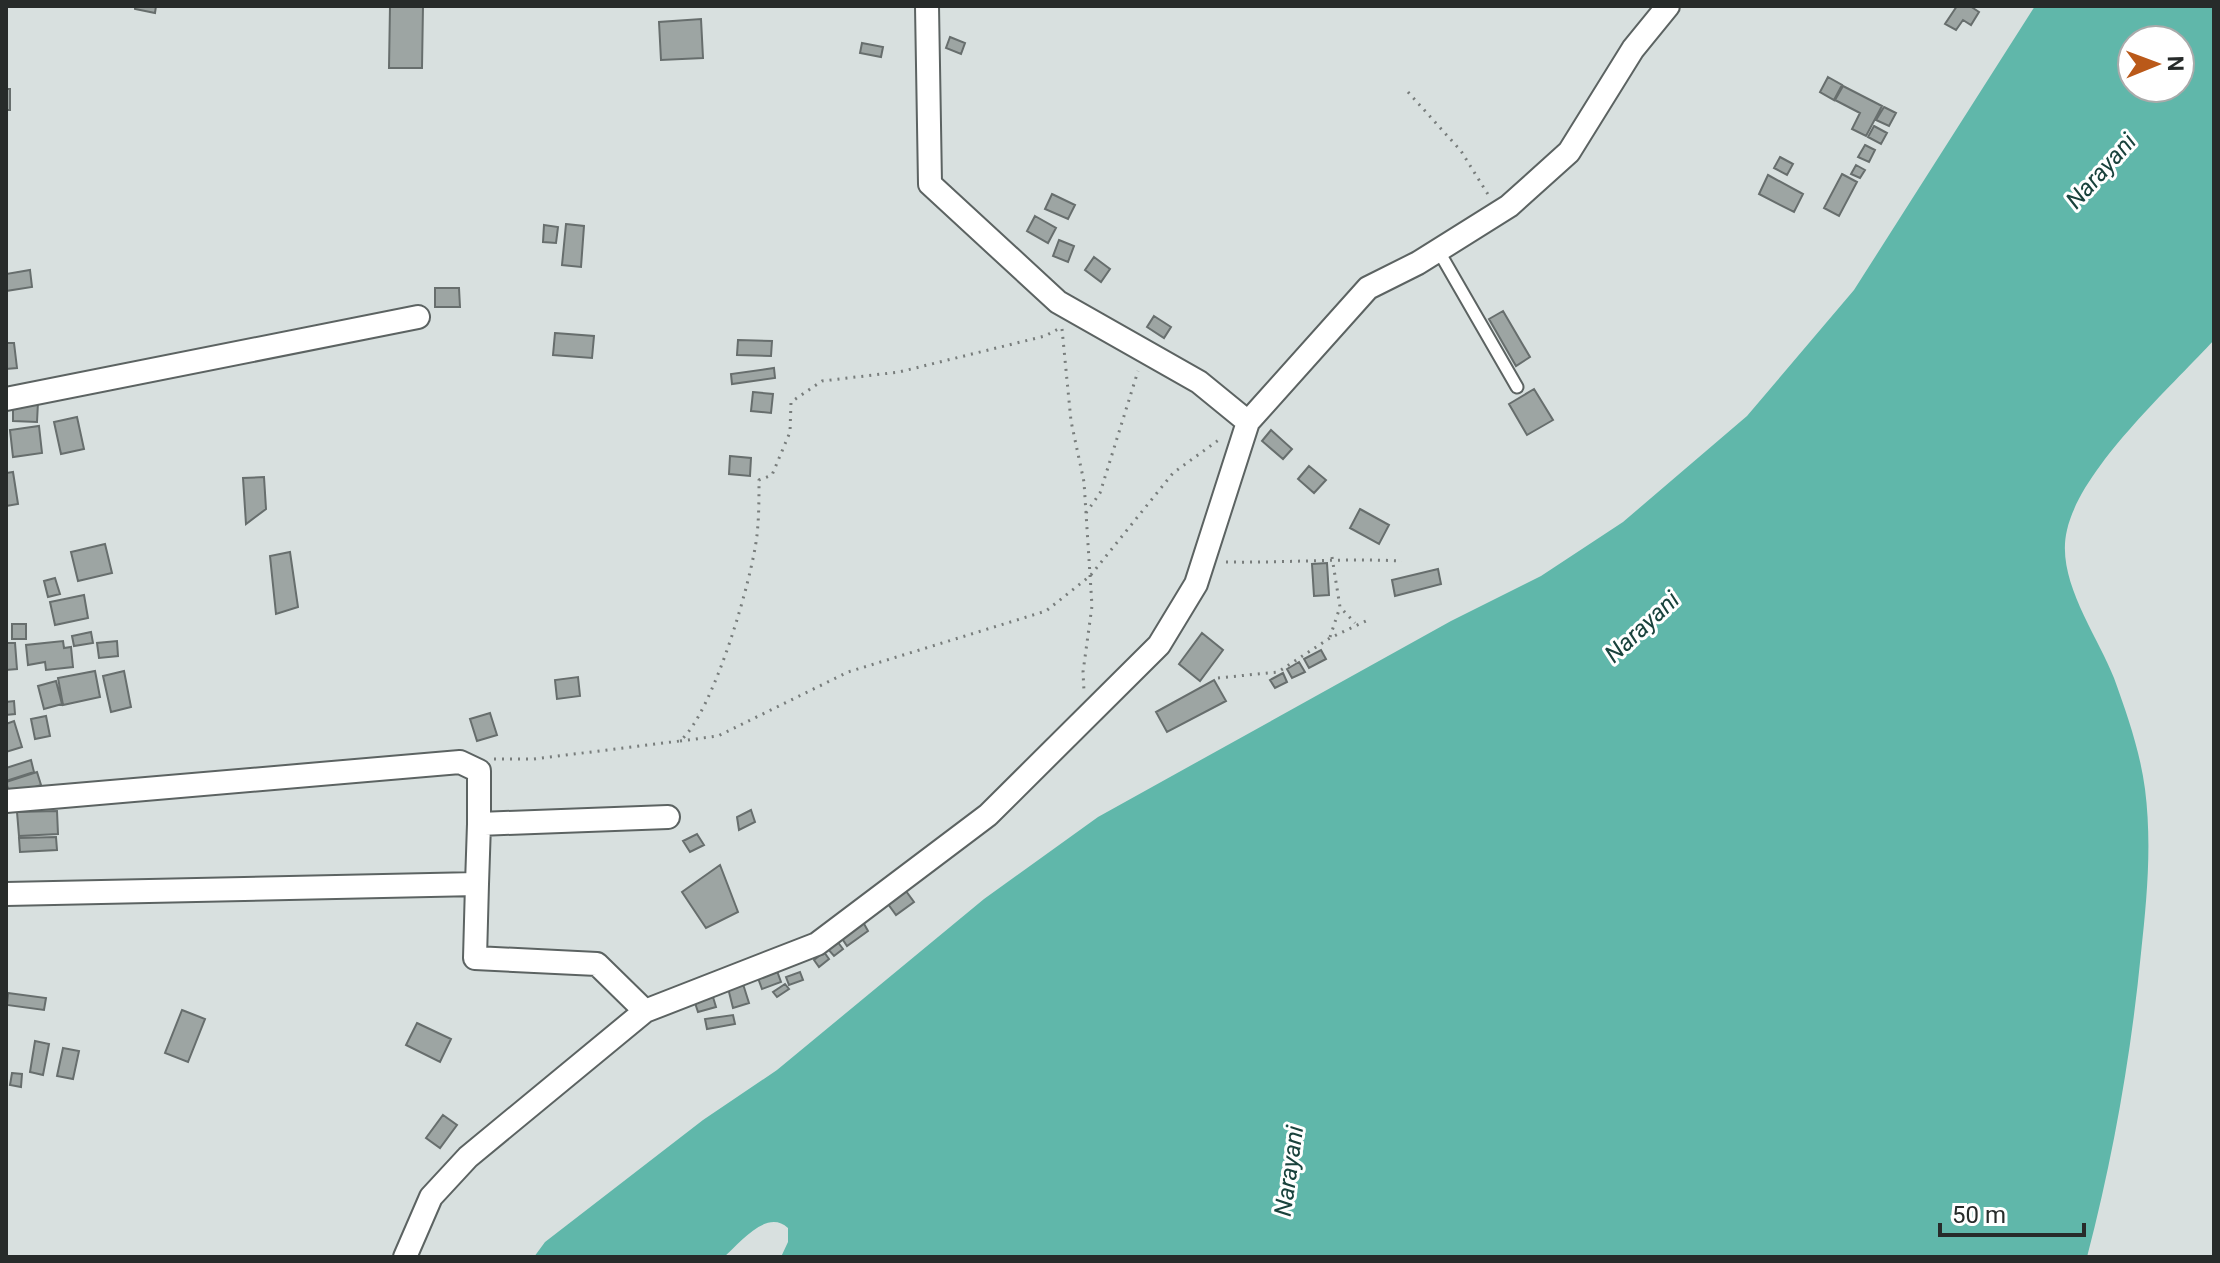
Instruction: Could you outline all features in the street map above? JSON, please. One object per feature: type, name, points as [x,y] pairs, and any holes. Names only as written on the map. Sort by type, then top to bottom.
[{"type":"street","points":[[927,6],[930,184],[1058,302],[1199,382],[1248,422]]},
{"type":"street","points":[[405,1257],[431,1197],[468,1157],[645,1011],[817,944],[988,815],[1159,645],[1196,584],[1248,422],[1368,288],[1494,215],[1569,152],[1633,49],[1668,6]]},
{"type":"street","points":[[6,399],[418,317]]},
{"type":"street","points":[[6,801],[460,762],[479,771],[475,958],[597,964],[645,1011]]},
{"type":"street","points":[[479,824],[668,817]]},
{"type":"street","points":[[6,894],[477,884]]},
{"type":"lane","points":[[1438,250],[1517,387]]},
{"type":"path","points":[[1408,92],[1461,151],[1488,190],[1494,215]]},
{"type":"path","points":[[1058,302],[1071,421],[1084,482],[1092,606],[1083,672],[1089,712]]},
{"type":"path","points":[[680,741],[708,703],[757,537],[759,480],[772,475],[790,432],[791,402],[822,381],[899,372],[1045,336],[1062,327]]},
{"type":"path","points":[[1086,513],[1100,493],[1145,349]]},
{"type":"path","points":[[479,771],[485,759],[534,759],[718,736],[848,672],[1046,611],[1090,576],[1173,473],[1248,422]]},
{"type":"path","points":[[1202,561],[1274,563],[1332,557],[1402,561]]},
{"type":"path","points":[[1330,638],[1340,607],[1332,557]]},
{"type":"path","points":[[1340,607],[1357,624]]},
{"type":"path","points":[[1218,678],[1278,672],[1330,638],[1370,619]]},
{"type":"water","name":"Narayani","points":[[2035,6],[2214,6],[2214,340],[2108,455],[2076,506],[2067,530],[2065,549],[2072,587],[2114,678],[2132,733],[2143,775],[2148,830],[2145,912],[2132,1030],[2113,1144],[2087,1257],[781,1257],[788,1242],[788,1228],[771,1222],[754,1230],[724,1257],[534,1257],[545,1242],[703,1120],[777,1070],[984,899],[1098,817],[1451,621],[1541,576],[1623,522],[1747,416],[1854,290]]},
{"type":"building","points":[[135,6],[156,6],[155,13],[135,9]]},
{"type":"building","points":[[390,6],[423,6],[422,68],[389,68]]},
{"type":"building","points":[[1957,6],[1970,6],[1979,12],[1971,25],[1963,20],[1956,30],[1945,24]]},
{"type":"building","points":[[701,19],[703,58],[661,60],[659,22]]},
{"type":"building","points":[[950,37],[965,43],[961,54],[946,48]]},
{"type":"building","points":[[862,43],[883,47],[881,57],[860,53]]},
{"type":"building","points":[[1828,77],[1842,85],[1834,100],[1820,92]]},
{"type":"building","points":[[1843,86],[1882,106],[1866,136],[1852,129],[1860,113],[1835,100]]},
{"type":"building","points":[[6,89],[10,89],[10,110],[6,110]]},
{"type":"building","points":[[1884,107],[1896,113],[1889,126],[1876,120]]},
{"type":"building","points":[[1874,126],[1887,133],[1881,144],[1868,137]]},
{"type":"building","points":[[1865,145],[1875,150],[1869,162],[1858,157]]},
{"type":"building","points":[[1780,157],[1793,164],[1787,175],[1774,168]]},
{"type":"building","points":[[1856,165],[1865,170],[1860,178],[1851,174]]},
{"type":"building","points":[[1842,174],[1857,182],[1839,216],[1824,208]]},
{"type":"building","points":[[1768,175],[1803,194],[1794,212],[1759,194]]},
{"type":"building","points":[[1052,194],[1075,205],[1068,219],[1045,209]]},
{"type":"building","points":[[1035,216],[1056,228],[1048,243],[1027,231]]},
{"type":"building","points":[[566,224],[584,226],[581,267],[562,265]]},
{"type":"building","points":[[544,225],[558,227],[556,243],[543,242]]},
{"type":"building","points":[[1059,240],[1074,246],[1068,262],[1053,256]]},
{"type":"building","points":[[1094,257],[1110,269],[1101,282],[1085,270]]},
{"type":"building","points":[[30,270],[32,287],[6,291],[6,274]]},
{"type":"building","points":[[435,288],[459,288],[460,307],[435,307]]},
{"type":"building","points":[[1503,311],[1530,357],[1516,366],[1489,319]]},
{"type":"building","points":[[1154,316],[1171,327],[1164,338],[1147,327]]},
{"type":"building","points":[[555,333],[594,336],[592,358],[553,355]]},
{"type":"building","points":[[738,340],[772,341],[771,356],[737,355]]},
{"type":"building","points":[[6,343],[14,343],[17,368],[6,369]]},
{"type":"building","points":[[774,368],[775,378],[732,384],[731,374]]},
{"type":"building","points":[[1534,389],[1553,420],[1527,435],[1509,404]]},
{"type":"building","points":[[753,392],[773,394],[771,413],[751,411]]},
{"type":"building","points":[[13,401],[38,402],[37,422],[13,421]]},
{"type":"building","points":[[77,417],[84,449],[61,454],[54,422]]},
{"type":"building","points":[[39,426],[42,453],[13,457],[10,430]]},
{"type":"building","points":[[1271,430],[1292,449],[1283,459],[1262,441]]},
{"type":"building","points":[[730,456],[751,458],[750,476],[729,474]]},
{"type":"building","points":[[1309,466],[1326,480],[1314,493],[1298,479]]},
{"type":"building","points":[[13,472],[18,504],[6,506],[6,473]]},
{"type":"building","points":[[264,477],[266,509],[246,524],[243,478]]},
{"type":"building","points":[[1360,509],[1389,525],[1379,544],[1350,528]]},
{"type":"building","points":[[105,544],[112,573],[78,581],[71,552]]},
{"type":"building","points":[[290,552],[298,607],[276,614],[270,556]]},
{"type":"building","points":[[1327,563],[1329,595],[1314,596],[1312,564]]},
{"type":"building","points":[[1438,569],[1441,584],[1395,596],[1392,580]]},
{"type":"building","points":[[55,578],[60,594],[48,597],[44,581]]},
{"type":"building","points":[[84,595],[88,618],[55,625],[50,602]]},
{"type":"building","points":[[12,624],[26,624],[26,639],[12,639]]},
{"type":"building","points":[[91,632],[93,643],[74,646],[72,636]]},
{"type":"building","points":[[1202,633],[1223,650],[1200,681],[1179,664]]},
{"type":"building","points":[[63,641],[64,648],[71,647],[73,667],[46,670],[45,662],[28,665],[26,645]]},
{"type":"building","points":[[117,641],[118,656],[99,658],[97,643]]},
{"type":"building","points":[[6,643],[15,643],[17,669],[6,670]]},
{"type":"building","points":[[1321,650],[1326,659],[1309,668],[1304,659]]},
{"type":"building","points":[[1299,662],[1305,672],[1292,678],[1287,669]]},
{"type":"building","points":[[95,671],[100,697],[63,705],[58,678]]},
{"type":"building","points":[[124,671],[131,707],[111,712],[103,676]]},
{"type":"building","points":[[1283,673],[1287,682],[1275,688],[1270,680]]},
{"type":"building","points":[[578,677],[580,696],[557,699],[555,680]]},
{"type":"building","points":[[1214,680],[1226,701],[1167,732],[1156,712]]},
{"type":"building","points":[[56,681],[62,704],[44,709],[38,686]]},
{"type":"building","points":[[14,701],[15,714],[6,715],[6,702]]},
{"type":"building","points":[[490,713],[497,735],[477,741],[470,719]]},
{"type":"building","points":[[46,716],[50,736],[35,739],[31,719]]},
{"type":"building","points":[[14,721],[22,747],[6,752],[6,724]]},
{"type":"building","points":[[31,760],[34,772],[6,781],[6,768]]},
{"type":"building","points":[[37,772],[41,785],[10,796],[6,782]]},
{"type":"building","points":[[751,810],[755,822],[739,830],[737,817]]},
{"type":"building","points":[[57,811],[58,834],[19,836],[17,812]]},
{"type":"building","points":[[697,834],[704,845],[690,852],[683,841]]},
{"type":"building","points":[[56,837],[57,850],[20,852],[19,838]]},
{"type":"building","points":[[720,865],[738,912],[706,928],[682,892]]},
{"type":"building","points":[[906,891],[914,902],[896,915],[888,904]]},
{"type":"building","points":[[863,922],[868,931],[847,946],[841,937]]},
{"type":"building","points":[[837,941],[843,949],[834,956],[827,948]]},
{"type":"building","points":[[824,952],[829,959],[819,967],[814,960]]},
{"type":"building","points":[[777,971],[781,982],[762,989],[758,978]]},
{"type":"building","points":[[800,972],[803,980],[789,985],[786,977]]},
{"type":"building","points":[[743,984],[749,1003],[733,1008],[728,988]]},
{"type":"building","points":[[785,984],[789,989],[777,997],[773,992]]},
{"type":"building","points":[[8,993],[46,998],[44,1010],[7,1005]]},
{"type":"building","points":[[713,997],[716,1007],[698,1012],[695,1003]]},
{"type":"building","points":[[182,1010],[205,1019],[188,1062],[165,1053]]},
{"type":"building","points":[[733,1015],[735,1024],[707,1029],[705,1019]]},
{"type":"building","points":[[417,1023],[451,1039],[440,1062],[406,1045]]},
{"type":"building","points":[[35,1041],[49,1044],[43,1075],[30,1072]]},
{"type":"building","points":[[63,1048],[79,1051],[73,1079],[57,1076]]},
{"type":"building","points":[[12,1073],[22,1074],[21,1087],[10,1085]]},
{"type":"building","points":[[443,1115],[457,1125],[440,1148],[426,1138]]}]
